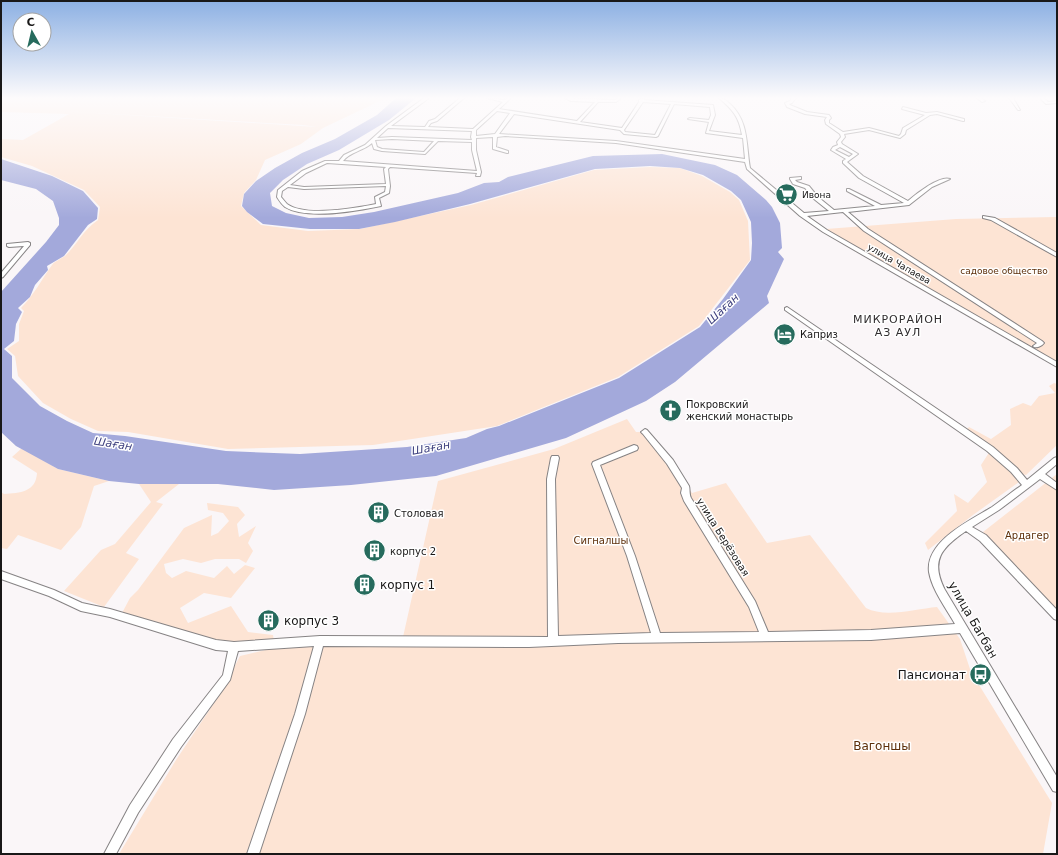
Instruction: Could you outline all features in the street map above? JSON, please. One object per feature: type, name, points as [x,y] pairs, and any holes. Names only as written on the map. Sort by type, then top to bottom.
[{"type":"street","points":[[340,162],[345,156],[358,151],[374,140],[392,138],[436,141],[482,138]]},
{"type":"street","points":[[495,138],[494,148],[507,152]]},
{"type":"street","points":[[535,138],[616,142],[747,161],[745,138]]},
{"type":"street","points":[[840,145],[839,142],[842,138]]},
{"type":"street","points":[[389,166],[386,169],[387,193],[377,197],[379,205],[352,209],[304,210],[287,206],[279,197],[280,191],[304,172],[326,162],[340,162],[389,166],[478,174],[473,139]]},
{"type":"street","points":[[374,140],[375,148],[382,150],[425,154],[436,141]]},
{"type":"street","points":[[840,145],[856,154],[844,162],[852,170],[908,204]]},
{"type":"street","points":[[840,145],[834,148],[834,150],[848,158]]},
{"type":"street","name":"улица Чапаева","points":[[747,161],[748,168],[751,172],[802,215],[825,231],[1057,366]]},
{"type":"street","points":[[798,178],[792,179],[795,183],[808,187],[816,198],[832,212]]},
{"type":"street","points":[[802,215],[908,204],[930,186],[948,179]]},
{"type":"street","points":[[288,186],[304,188],[387,185]]},
{"type":"street","points":[[849,190],[882,207]]},
{"type":"street","points":[[845,211],[866,230],[1041,343],[1036,346]]},
{"type":"street","points":[[985,217],[993,219],[1057,255]]},
{"type":"street","points":[[1,276],[28,244],[9,245]]},
{"type":"street","points":[[787,309],[990,449],[1016,472],[1026,485]]},
{"type":"street","name":"улица Берёзовая","points":[[645,432],[670,462],[686,488],[685,493],[687,499],[752,604],[766,636]]},
{"type":"street","points":[[634,448],[596,464],[631,556],[657,638]]},
{"type":"street","points":[[553,641],[551,479],[555,458]]},
{"type":"street","name":"улица Багбан","points":[[1057,460],[1040,475],[951,539],[940,550],[934,562],[933,569],[936,581],[942,593],[1057,787]]},
{"type":"street","points":[[1040,475],[1057,487]]},
{"type":"street","points":[[966,527],[983,538],[1057,616]]},
{"type":"street","points":[[1,575],[51,593],[81,607],[110,613],[216,645],[234,647],[320,641],[553,641],[871,635],[962,628]]},
{"type":"street","points":[[254,854],[300,714],[320,641]]},
{"type":"street","points":[[110,854],[134,809],[177,743],[227,677],[234,647]]},
{"type":"green space","points":[[27,138],[309,138],[301,144],[265,160],[256,180],[244,193],[241,206],[261,225],[308,231],[360,229],[471,205],[594,170],[650,167],[680,168],[702,176],[730,192],[739,200],[748,221],[750,260],[699,326],[618,377],[497,426],[373,445],[228,449],[128,432],[98,431],[71,419],[43,403],[18,376],[15,356],[7,349],[19,341],[19,324],[24,311],[21,308],[52,265],[65,256],[92,224],[98,220],[100,207],[84,190],[32,166],[1,157],[1,139],[23,140]]},
{"type":"green space","name":"садовое общество","points":[[1057,217],[1057,363],[826,229],[956,219]]},
{"type":"green space","points":[[1054,383],[1057,384],[1057,445],[1026,475],[1011,472],[1019,482],[928,550],[925,543],[957,511],[954,494],[968,503],[987,482],[981,465],[992,448],[965,431],[969,427],[991,439],[1011,425],[1010,409],[1023,403],[1031,406],[1039,396],[1055,393],[1049,386]]},
{"type":"green space","name":"Вагоншы","points":[[627,419],[636,432],[649,432],[672,461],[692,493],[726,483],[767,543],[810,535],[866,608],[874,611],[891,613],[937,607],[960,639],[971,672],[1052,803],[1043,854],[119,854],[176,760],[220,694],[240,656],[278,647],[403,637],[438,481],[554,449]]},
{"type":"green space","points":[[22,448],[58,469],[109,481],[94,486],[81,527],[61,550],[18,535],[7,549],[1,548],[1,492],[4,494],[10,494],[21,492],[30,488],[36,479],[37,473],[12,457]]},
{"type":"green space","name":"Ардагер","points":[[1057,474],[1057,613],[983,532]]},
{"type":"green space","points":[[139,484],[179,484],[156,502],[163,504],[126,553],[139,559],[104,607],[64,591],[101,550],[115,544],[151,502]]},
{"type":"green space","points":[[207,503],[238,507],[245,515],[237,524],[239,537],[256,526],[248,543],[253,551],[246,563],[239,559],[215,559],[201,563],[183,559],[164,564],[166,573],[172,578],[186,571],[214,578],[227,566],[234,574],[245,565],[255,568],[231,598],[204,593],[180,608],[188,623],[231,606],[248,632],[273,635],[274,641],[216,642],[122,613],[130,598],[138,590],[184,528],[212,515],[211,536],[218,533],[229,521],[223,513],[208,510]]},
{"type":"water","name":"Шаған","points":[[359,138],[339,150],[307,164],[283,180],[270,193],[272,206],[286,213],[309,218],[342,217],[374,212],[458,193],[484,183],[499,182],[508,177],[593,156],[662,154],[715,165],[737,175],[772,207],[780,223],[782,248],[778,252],[784,259],[767,296],[769,303],[675,382],[646,401],[566,438],[436,476],[351,485],[274,490],[218,484],[139,484],[109,481],[58,469],[16,446],[1,432],[1,292],[46,242],[59,225],[59,218],[53,201],[36,189],[1,180],[1,159],[52,176],[83,191],[98,208],[97,219],[88,225],[64,256],[47,266],[48,270],[35,285],[30,297],[18,308],[22,312],[16,324],[14,341],[4,349],[12,356],[12,378],[40,406],[93,433],[125,436],[226,451],[300,454],[407,447],[466,438],[487,429],[499,426],[619,378],[700,327],[723,299],[751,260],[751,222],[741,200],[731,191],[703,175],[680,168],[650,166],[595,169],[470,204],[359,229],[310,229],[263,224],[247,212],[242,206],[244,194],[256,181],[275,168],[302,153],[335,139]]},
{"type":"place","name":"Ивона","points":[[786,195]]},
{"type":"place","name":"Каприз","points":[[785,334]]},
{"type":"place","name":"Покровский женский монастырь","points":[[670,410]]},
{"type":"place","name":"Столовая","points":[[379,513]]},
{"type":"place","name":"корпус 2","points":[[375,551]]},
{"type":"place","name":"корпус 1","points":[[365,585]]},
{"type":"place","name":"корпус 3","points":[[268,621]]},
{"type":"place","name":"Пансионат","points":[[981,675]]},
{"type":"district","name":"МИКРОРАЙОН АЗ АУЛ","points":[[898,325]]},
{"type":"park label","name":"Сигналшы","points":[[601,540]]}]
